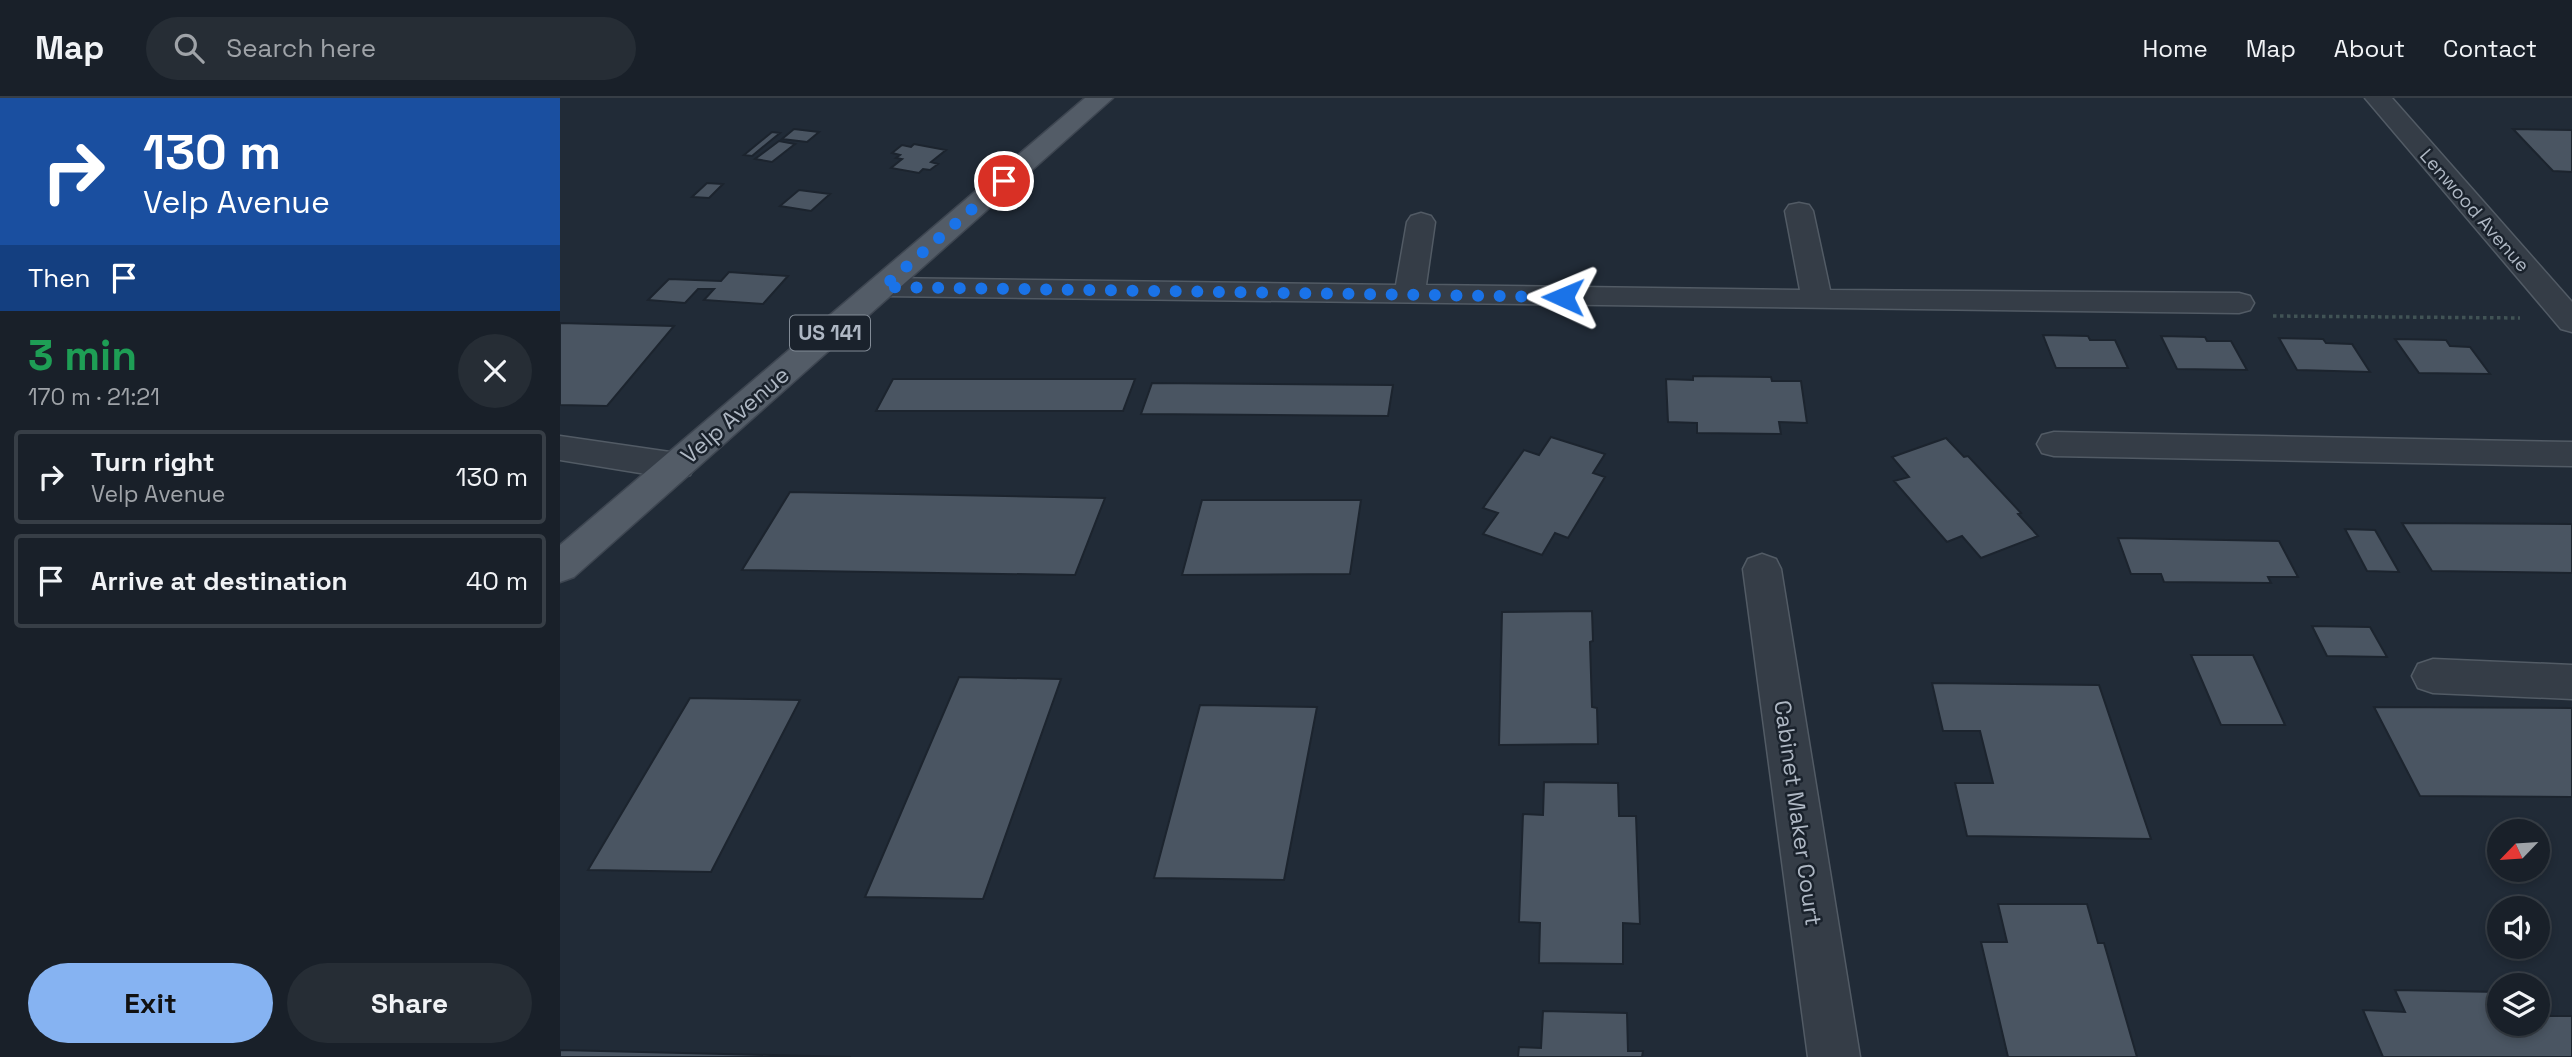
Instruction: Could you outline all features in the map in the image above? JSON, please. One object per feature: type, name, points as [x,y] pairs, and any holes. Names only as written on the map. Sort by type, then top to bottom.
[{"type":"main road","name":"Velp Avenue","points":[[560,568],[1100,98]]},
{"type":"street","name":"Lenwood Avenue","points":[[2378,98],[2572,322]]},
{"type":"street","points":[[1799,211],[1817,300]]},
{"type":"street","points":[[1409,295],[1421,222]]},
{"type":"street","points":[[883,287],[2239,303]]},
{"type":"street","points":[[2054,444],[2572,454]]},
{"type":"street","points":[[560,448],[677,466]]},
{"type":"street","name":"Cabinet Maker Court","points":[[1762,569],[1834,1057]]},
{"type":"street","points":[[2433,676],[2572,682]]},
{"type":"building","points":[[794,129],[819,132],[807,142],[782,139]]},
{"type":"building","points":[[2513,129],[2572,130],[2572,172],[2553,171]]},
{"type":"building","points":[[772,132],[780,133],[752,156],[744,155]]},
{"type":"building","points":[[779,141],[795,144],[772,162],[755,159]]},
{"type":"building","points":[[914,144],[946,150],[931,162],[938,164],[930,170],[923,169],[919,173],[891,168],[902,159],[896,158],[900,155],[892,153],[902,145],[911,147]]},
{"type":"building","points":[[707,183],[723,184],[709,198],[692,197]]},
{"type":"building","points":[[799,190],[830,194],[811,211],[780,206]]},
{"type":"building","points":[[729,272],[788,276],[763,304],[704,300],[714,289],[698,289],[685,303],[648,300],[669,279],[721,281]]},
{"type":"building","points":[[560,323],[674,326],[607,406],[560,405]]},
{"type":"building","points":[[2043,335],[2088,336],[2090,340],[2115,340],[2128,368],[2056,368]]},
{"type":"building","points":[[2161,336],[2205,337],[2207,341],[2231,341],[2247,370],[2177,369]]},
{"type":"building","points":[[2279,338],[2323,339],[2326,343],[2352,344],[2370,372],[2297,370]]},
{"type":"building","points":[[2395,339],[2446,340],[2450,346],[2470,347],[2490,374],[2419,373]]},
{"type":"building","points":[[1693,376],[1771,377],[1772,381],[1801,381],[1807,423],[1779,422],[1781,434],[1697,433],[1697,423],[1668,422],[1666,379],[1693,380]]},
{"type":"building","points":[[893,379],[1135,379],[1123,411],[876,411]]},
{"type":"building","points":[[1152,383],[1393,385],[1388,416],[1141,414]]},
{"type":"building","points":[[1551,437],[1605,454],[1593,473],[1605,477],[1568,538],[1555,533],[1542,555],[1483,534],[1498,513],[1483,508],[1524,450],[1539,455]]},
{"type":"building","points":[[1946,438],[1964,457],[1968,456],[2021,513],[2018,514],[2038,536],[1981,558],[1962,536],[1947,542],[1894,481],[1909,477],[1892,457]]},
{"type":"building","points":[[790,492],[1105,498],[1075,575],[742,570]]},
{"type":"building","points":[[1202,500],[1361,500],[1350,574],[1182,575]]},
{"type":"building","points":[[2402,523],[2572,524],[2572,573],[2432,571]]},
{"type":"building","points":[[2345,529],[2375,530],[2399,572],[2367,571]]},
{"type":"building","points":[[2118,538],[2279,541],[2298,577],[2268,577],[2271,583],[2164,582],[2161,574],[2131,574]]},
{"type":"building","points":[[1592,611],[1592,707],[1597,708],[1598,744],[1499,745],[1502,612]]},
{"type":"building","points":[[2312,626],[2370,627],[2387,657],[2327,656]]},
{"type":"building","points":[[2191,655],[2253,655],[2285,725],[2221,725]]},
{"type":"building","points":[[959,677],[1061,679],[983,899],[865,897]]},
{"type":"building","points":[[1932,683],[2099,685],[2151,839],[1967,836],[1955,783],[1993,783],[1980,731],[1943,731]]},
{"type":"building","points":[[690,698],[800,700],[711,872],[588,870]]},
{"type":"building","points":[[1200,705],[1317,707],[1284,880],[1154,878]]},
{"type":"building","points":[[2374,707],[2572,708],[2572,797],[2420,796]]},
{"type":"building","points":[[1544,782],[1618,783],[1619,816],[1636,816],[1640,924],[1623,923],[1623,964],[1539,963],[1540,923],[1519,922],[1523,814],[1543,815]]},
{"type":"building","points":[[1998,904],[2087,904],[2098,943],[2104,943],[2137,1057],[2008,1057],[1981,942],[2007,942]]},
{"type":"building","points":[[2395,990],[2487,992],[2487,1036],[2550,1036],[2550,1016],[2572,1016],[2572,1057],[2383,1057],[2363,1010],[2405,1012]]},
{"type":"building","points":[[1543,1011],[1627,1013],[1628,1051],[1643,1051],[1642,1057],[1518,1057],[1519,1047],[1541,1048]]},
{"type":"building","points":[[560,1050],[851,1057],[560,1057]]},
{"type":"route","points":[[1004,181],[883,287],[1563,297]]}]
